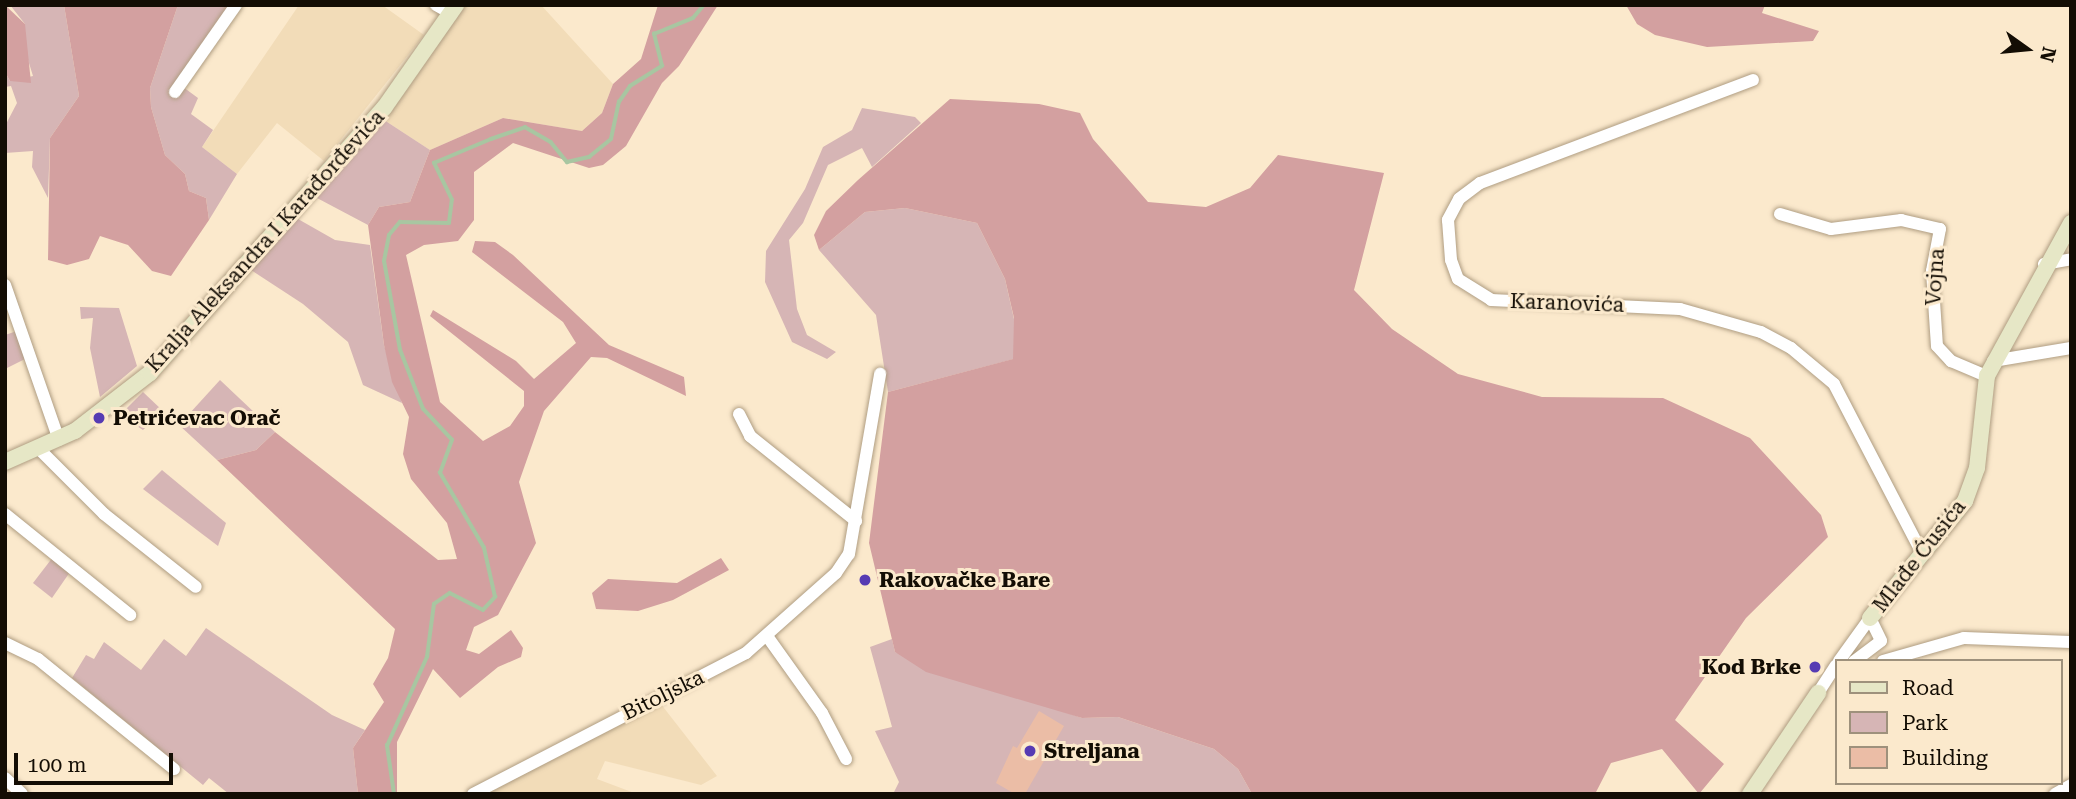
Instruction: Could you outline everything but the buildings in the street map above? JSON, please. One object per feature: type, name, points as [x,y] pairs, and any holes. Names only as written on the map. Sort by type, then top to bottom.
[{"type":"street","points":[[174,92],[236,5]]},
{"type":"street","points":[[436,5],[454,10]]},
{"type":"street","name":"Kralja Aleksandra I Karađorđevića","points":[[5,463],[59,440],[150,373],[217,301],[384,108],[454,10]]},
{"type":"street","name":"Karanovića","points":[[1754,79],[1480,183],[1459,199],[1448,220],[1451,260],[1458,279],[1492,300],[1680,309],[1760,332],[1791,348],[1834,384],[1922,553]]},
{"type":"street","name":"Vojna","points":[[1780,214],[1831,229],[1900,219],[1940,229],[1931,282],[1937,346],[1951,361],[1990,369]]},
{"type":"street","name":"Mlađe Ćusića","points":[[1840,659],[1972,485],[1990,369],[2044,264],[2071,223]]},
{"type":"street","points":[[2044,264],[2071,259]]},
{"type":"street","points":[[5,285],[59,440]]},
{"type":"street","points":[[1990,369],[2071,348]]},
{"type":"street","points":[[738,414],[750,436],[856,521],[880,374]]},
{"type":"street","points":[[39,449],[104,514],[197,587]]},
{"type":"street","points":[[5,514],[130,615]]},
{"type":"street","name":"Bitoljska","points":[[473,794],[572,738],[722,666],[767,636],[836,573],[849,554],[856,521]]},
{"type":"street","name":"Mlađe Ćusića","points":[[1857,659],[1881,641],[1870,618]]},
{"type":"street","points":[[767,636],[822,713],[846,759]]},
{"type":"street","points":[[1890,659],[1965,638],[2071,642]]},
{"type":"street","points":[[5,643],[38,659],[174,769]]},
{"type":"street","points":[[1750,794],[1826,686],[1834,669]]},
{"type":"street","points":[[5,778],[22,794]]},
{"type":"street","points":[[2055,794],[2071,785]]},
{"type":"shaded area","points":[[5,5],[25,24],[31,83],[10,81],[5,72]]},
{"type":"shaded area","points":[[64,5],[178,5],[150,88],[151,107],[165,155],[185,174],[189,191],[206,198],[209,220],[171,276],[152,271],[128,245],[100,236],[89,259],[67,265],[48,260],[50,138],[79,96]]},
{"type":"shaded area","points":[[299,5],[382,5],[424,35],[324,161],[277,123],[237,174],[202,147]]},
{"type":"shaded area","points":[[462,5],[541,5],[613,84],[602,113],[582,131],[503,118],[430,150],[381,118]]},
{"type":"shaded area","points":[[658,5],[718,5],[679,66],[662,83],[626,146],[603,165],[589,168],[513,143],[474,172],[474,220],[458,241],[424,245],[406,255],[440,402],[483,441],[510,426],[524,406],[524,391],[430,316],[433,310],[516,361],[534,379],[576,343],[563,322],[472,252],[475,241],[495,242],[513,255],[609,345],[684,377],[686,396],[607,358],[591,357],[544,411],[519,482],[536,543],[498,615],[474,627],[466,650],[479,654],[511,630],[523,648],[521,657],[498,667],[460,698],[433,669],[397,742],[397,794],[358,794],[353,748],[384,702],[373,684],[388,658],[395,629],[217,460],[256,450],[275,432],[438,560],[457,559],[447,523],[411,479],[403,454],[409,417],[392,382],[384,345],[368,225],[379,207],[410,202],[430,150],[503,118],[582,131],[602,113],[613,84],[641,59]]},
{"type":"shaded area","points":[[1626,5],[1765,5],[1762,13],[1819,31],[1813,41],[1707,47],[1655,35],[1637,24]]},
{"type":"shaded area","points":[[950,99],[1039,104],[1080,113],[1093,139],[1148,202],[1206,207],[1250,188],[1278,155],[1384,173],[1354,290],[1392,329],[1458,374],[1542,397],[1663,398],[1750,438],[1821,515],[1828,537],[1746,618],[1675,720],[1724,764],[1699,794],[1662,749],[1611,763],[1595,794],[1252,794],[1238,769],[1214,749],[1118,717],[1082,718],[926,672],[895,652],[869,543],[888,392],[1013,359],[1014,318],[1005,279],[977,223],[905,208],[865,212],[819,250],[814,235],[826,211]]},
{"type":"shaded area","points":[[721,558],[729,570],[673,600],[638,611],[596,609],[592,593],[608,579],[677,583]]},
{"type":"shaded area","points":[[657,699],[717,776],[701,785],[605,761],[597,779],[637,794],[488,794]]},
{"type":"green space","points":[[10,5],[64,5],[79,96],[50,138],[48,198],[32,167],[33,151],[5,153],[5,126],[17,103],[11,86],[5,87],[5,72],[10,81],[33,76],[24,47],[25,24]]},
{"type":"green space","points":[[178,5],[231,5],[183,87],[198,98],[191,114],[213,130],[202,147],[237,174],[209,220],[206,198],[189,191],[185,174],[165,155],[151,107],[150,88]]},
{"type":"green space","points":[[862,108],[915,117],[921,123],[872,167],[862,148],[828,165],[803,223],[789,240],[797,309],[807,335],[836,352],[827,359],[792,342],[765,282],[766,251],[805,189],[823,147],[852,130]]},
{"type":"green space","points":[[381,118],[430,150],[410,202],[379,207],[368,225],[317,198]]},
{"type":"green space","points":[[905,208],[977,223],[1005,279],[1014,319],[1014,359],[888,392],[876,315],[819,250],[865,212]]},
{"type":"green space","points":[[298,219],[335,240],[370,245],[384,345],[402,403],[363,385],[348,342],[303,304],[251,270]]},
{"type":"green space","points":[[80,307],[119,308],[137,366],[100,397],[90,348],[93,318],[81,319]]},
{"type":"green space","points":[[17,331],[25,359],[5,369],[5,335]]},
{"type":"green space","points":[[220,380],[275,432],[256,450],[217,460],[179,425]]},
{"type":"green space","points":[[143,392],[163,411],[143,430],[120,415]]},
{"type":"green space","points":[[162,470],[226,523],[218,546],[143,489]]},
{"type":"green space","points":[[53,557],[70,572],[52,598],[33,583]]},
{"type":"green space","points":[[206,628],[332,715],[365,730],[353,748],[358,794],[229,794],[209,778],[203,785],[72,678],[86,655],[94,659],[104,642],[141,670],[164,639],[186,656]]},
{"type":"green space","points":[[892,639],[895,652],[1082,718],[1118,717],[1214,749],[1238,769],[1252,794],[893,794],[899,782],[875,731],[892,727],[870,647]]},
{"type":"waterway","points":[[394,794],[387,746],[427,657],[434,604],[450,593],[483,610],[495,597],[484,548],[440,473],[452,440],[423,409],[400,350],[384,261],[389,235],[400,222],[449,223],[452,200],[434,163],[491,139],[525,127],[551,142],[567,162],[589,157],[611,139],[619,102],[630,86],[662,66],[654,34],[693,18],[704,5]]},
{"type":"place","name":"Petrićevac Orač","points":[[99,418]]},
{"type":"place","name":"Rakovačke Bare","points":[[865,580]]},
{"type":"place","name":"Kod Brke","points":[[1815,667]]},
{"type":"place","name":"Streljana","points":[[1030,751]]}]
